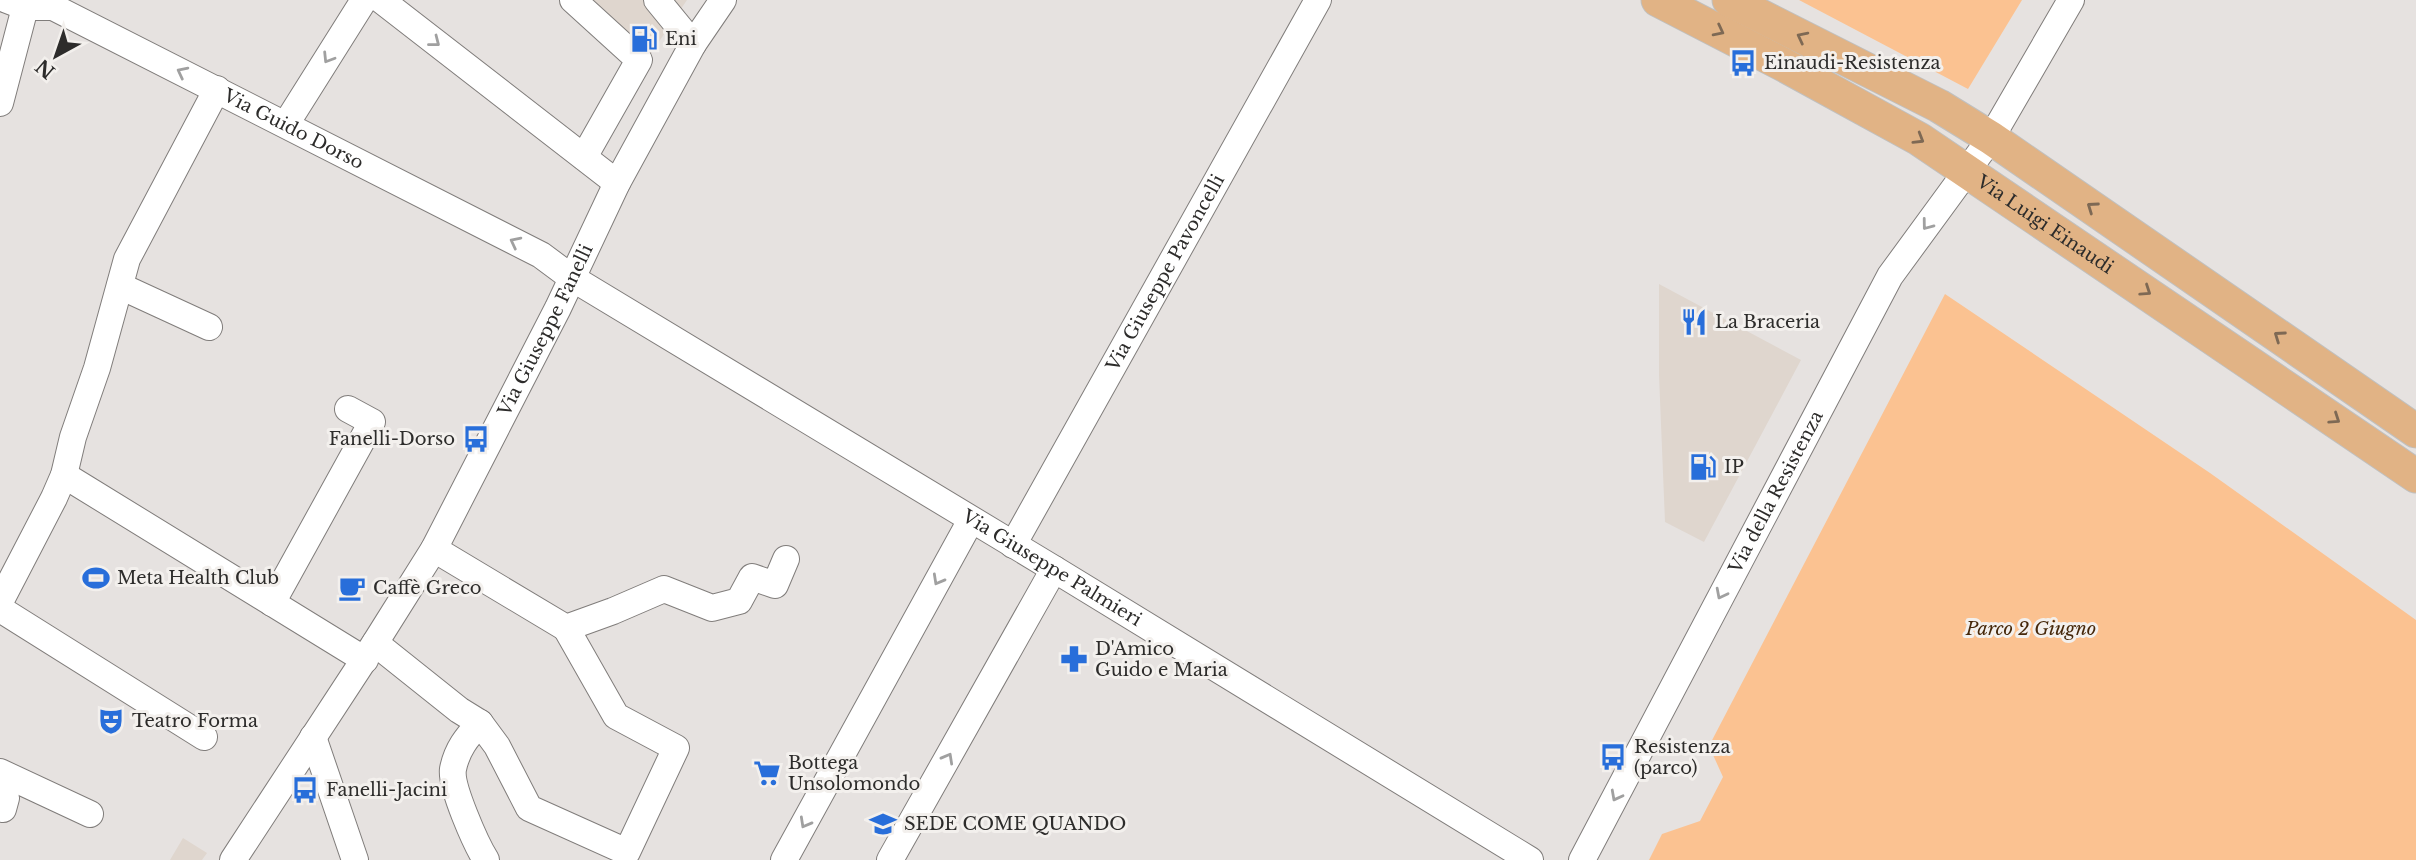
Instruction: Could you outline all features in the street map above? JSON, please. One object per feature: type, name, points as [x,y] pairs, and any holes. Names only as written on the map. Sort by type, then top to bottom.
[{"type":"main road","name":"Via Luigi Einaudi","points":[[1658,0],[1796,71],[1919,139],[2416,476]]},
{"type":"main road","points":[[1729,0],[1940,106],[1991,138],[2416,431]]},
{"type":"street","points":[[286,124],[365,0]]},
{"type":"street","points":[[382,0],[617,183]]},
{"type":"street","points":[[573,0],[639,60],[584,158]]},
{"type":"street","points":[[657,0],[693,44]]},
{"type":"street","name":"Via Giuseppe Fanelli","points":[[233,860],[370,652],[434,549],[572,278],[617,183],[693,44],[723,0]]},
{"type":"street","name":"Via Giuseppe Pavoncelli","points":[[1013,545],[1318,0]]},
{"type":"street","name":"Via della Resistenza","points":[[1582,860],[1890,276],[1991,138],[2071,0]]},
{"type":"street","points":[[0,103],[20,2]]},
{"type":"street","name":"Via Guido Dorso","points":[[20,2],[53,7],[217,89],[541,255],[572,278]]},
{"type":"street","points":[[0,602],[64,475],[127,259],[217,89]]},
{"type":"street","name":"Via Giuseppe Palmieri","points":[[572,278],[1530,860]]},
{"type":"street","points":[[120,286],[209,327]]},
{"type":"street","points":[[272,603],[372,422],[348,409]]},
{"type":"street","points":[[64,475],[272,603],[370,652],[480,723],[497,746],[529,808],[627,852],[676,748],[616,716],[566,628],[434,549]]},
{"type":"street","points":[[785,860],[971,520]]},
{"type":"street","points":[[566,628],[664,589],[712,608],[739,601],[752,577],[775,585],[786,559]]},
{"type":"street","points":[[890,860],[1054,569]]},
{"type":"street","points":[[0,608],[204,737]]},
{"type":"street","points":[[480,723],[461,744],[452,772],[470,834],[485,860]]},
{"type":"street","points":[[313,737],[355,860]]},
{"type":"street","points":[[0,772],[90,814]]},
{"type":"shaded area","name":"Eni","points":[[583,0],[687,0],[648,58]]},
{"type":"shaded area","points":[[1659,284],[1801,360],[1704,542],[1665,522],[1659,375]]},
{"type":"shaded area","points":[[183,838],[207,853],[202,860],[170,860]]},
{"type":"green space","points":[[1799,0],[2022,0],[1968,89]]},
{"type":"green space","name":"Parco 2 Giugno","points":[[1945,294],[2210,473],[2416,620],[2416,860],[1649,860],[1662,834],[1700,821],[1723,777],[1709,746]]},
{"type":"place","name":"Eni","points":[[644,39]]},
{"type":"place","name":"Einaudi-Resistenza","points":[[1743,63]]},
{"type":"place","name":"La Braceria","points":[[1694,322]]},
{"type":"place","name":"Fanelli-Dorso","points":[[476,439]]},
{"type":"place","name":"IP","points":[[1703,467]]},
{"type":"place","name":"Meta Health Club","points":[[96,578]]},
{"type":"place","name":"Caffè Greco","points":[[352,588]]},
{"type":"place","name":"D'Amico Guido e Maria","points":[[1074,659]]},
{"type":"place","name":"Teatro Forma","points":[[111,721]]},
{"type":"place","name":"Resistenza (parco)","points":[[1613,757]]},
{"type":"place","name":"Bottega Unsolomondo","points":[[767,773]]},
{"type":"place","name":"Fanelli-Jacini","points":[[305,790]]},
{"type":"place","name":"SEDE COME QUANDO","points":[[883,824]]}]
